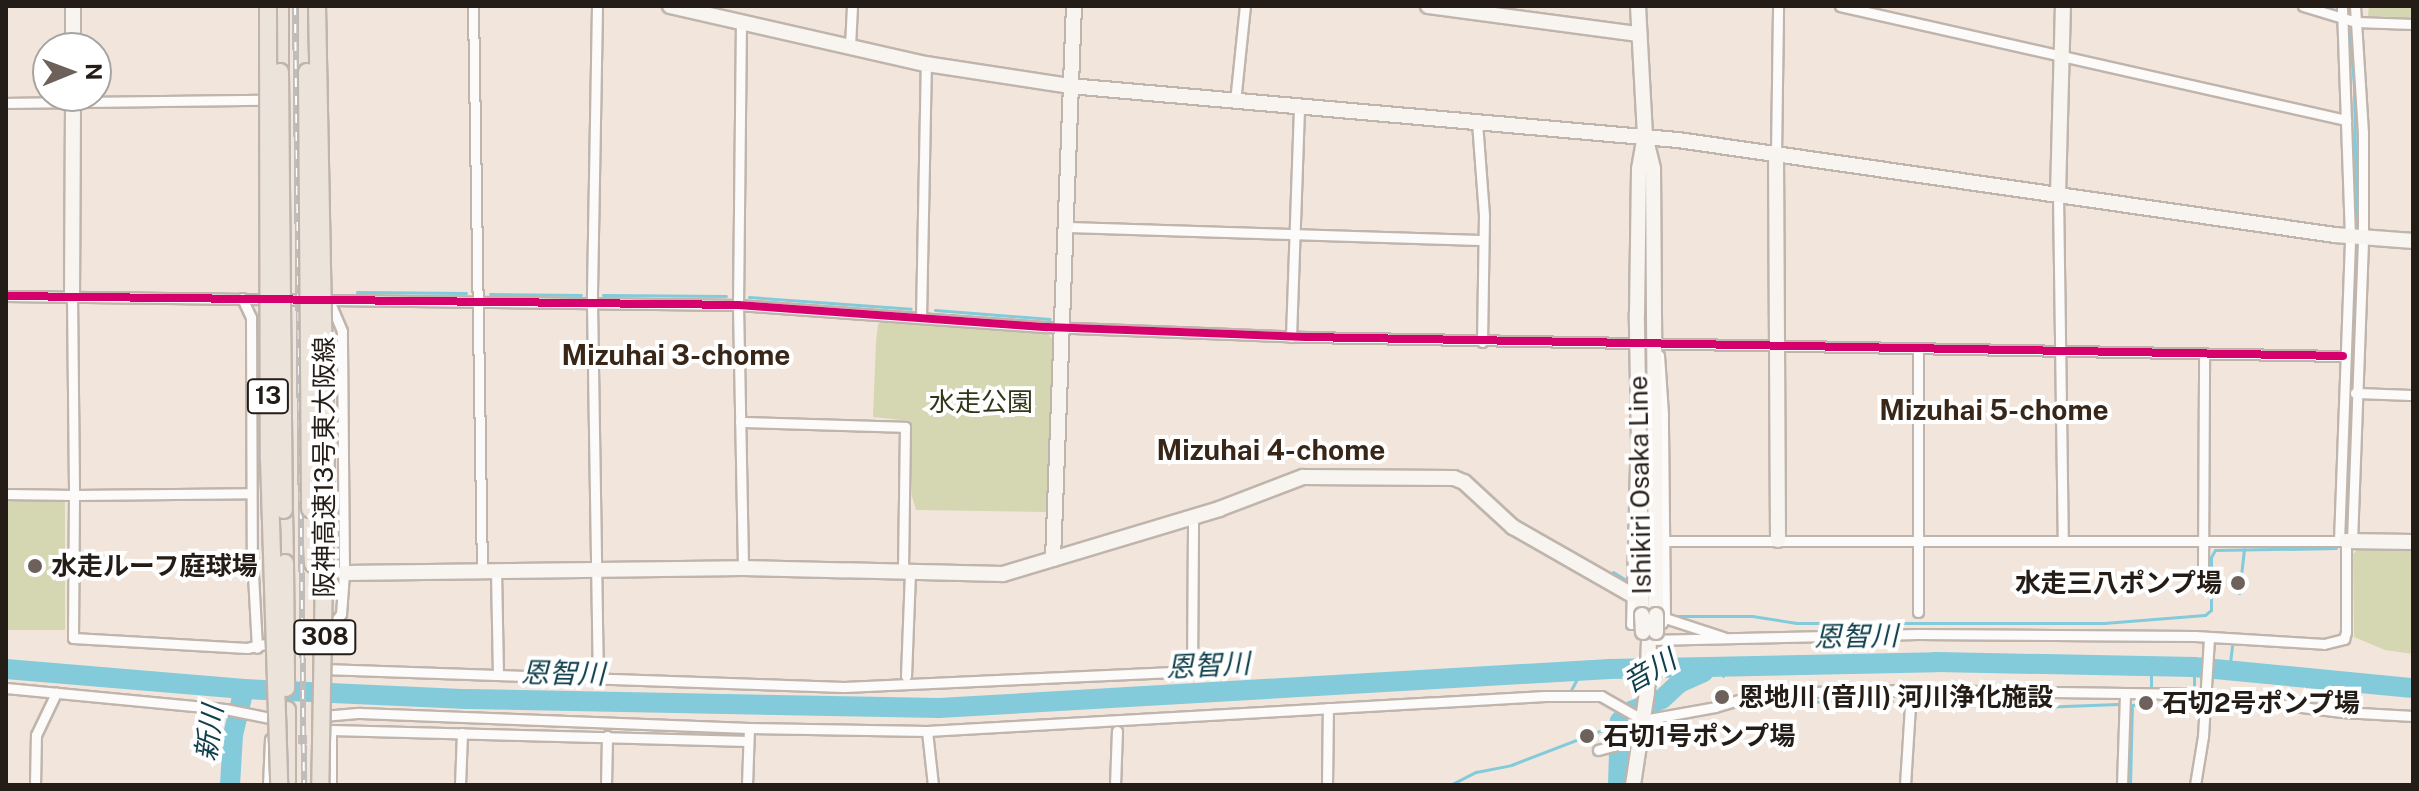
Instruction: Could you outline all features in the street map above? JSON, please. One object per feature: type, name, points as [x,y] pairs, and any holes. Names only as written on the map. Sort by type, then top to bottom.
[{"type":"highway","name":"308","points":[[262,6],[263,298],[257,332],[277,563],[278,785]]},
{"type":"highway","name":"阪神高速13号東大阪線","points":[[268,6],[269,459],[278,785]]},
{"type":"highway","points":[[277,563],[284,510],[280,6]]},
{"type":"highway","points":[[307,6],[310,509],[321,563],[314,663],[323,691]]},
{"type":"highway","name":"308","points":[[320,6],[329,300],[321,563],[321,785]]},
{"type":"highway","name":"阪神高速13号東大阪線","points":[[320,6],[326,457],[321,785]]},
{"type":"highway","points":[[279,713],[287,785]]},
{"type":"street","points":[[73,6],[73,32]]},
{"type":"street","points":[[473,6],[478,301],[489,571],[498,674]]},
{"type":"street","points":[[597,6],[592,303],[598,673]]},
{"type":"street","points":[[670,6],[926,64],[1070,86],[1645,136],[2356,237],[2413,241]]},
{"type":"street","points":[[850,46],[852,6]]},
{"type":"street","points":[[1053,559],[1074,6]]},
{"type":"street","points":[[1235,102],[1245,6]]},
{"type":"street","points":[[1428,6],[1639,34]]},
{"type":"street","name":"Ishikiri Osaka Line","points":[[1633,785],[1633,740],[1643,720],[1649,637],[1655,616],[1653,169],[1645,136],[1638,6]]},
{"type":"street","points":[[1778,6],[1775,347],[1778,540]]},
{"type":"street","points":[[1840,6],[2346,120]]},
{"type":"street","points":[[2063,6],[2058,195],[2063,541]]},
{"type":"street","points":[[2303,6],[2356,22],[2413,24]]},
{"type":"street","points":[[2342,6],[2346,120],[2356,237],[2355,393],[2346,541]]},
{"type":"street","points":[[1649,637],[1727,639],[1918,634],[2324,644],[2344,639],[2343,356],[2363,133],[2355,6]]},
{"type":"street","points":[[741,20],[738,305],[743,568]]},
{"type":"street","points":[[921,318],[926,64]]},
{"type":"street","points":[[112,99],[260,100]]},
{"type":"street","points":[[6,103],[32,101]]},
{"type":"street","points":[[1291,337],[1299,108]]},
{"type":"street","points":[[73,112],[73,638],[257,648],[332,627],[341,614],[344,573],[342,331],[329,300]]},
{"type":"street","points":[[1477,122],[1483,240],[1482,342]]},
{"type":"street","name":"Ishikiri Osaka Line","points":[[1645,136],[1639,169],[1638,344],[1640,433],[1655,616]]},
{"type":"street","points":[[1065,227],[1483,240]]},
{"type":"street","points":[[6,296],[738,305],[1062,327],[1291,337],[2343,356]]},
{"type":"street","points":[[242,298],[257,332],[251,493],[257,648]]},
{"type":"street","points":[[1655,344],[1662,365],[1664,541],[1655,616]]},
{"type":"street","points":[[1918,348],[1918,612]]},
{"type":"street","points":[[2203,568],[2204,355]]},
{"type":"street","points":[[2355,393],[2413,395]]},
{"type":"street","points":[[740,422],[905,427],[906,676]]},
{"type":"street","points":[[1640,433],[1633,477],[1631,624],[1662,623],[1655,616]]},
{"type":"street","points":[[344,573],[743,568],[1003,574],[1193,516],[1303,477],[1457,478],[1513,527],[1632,595]]},
{"type":"street","points":[[6,494],[251,493]]},
{"type":"street","points":[[1192,672],[1193,516]]},
{"type":"street","points":[[1664,541],[2413,542]]},
{"type":"street","points":[[1655,616],[1727,639]]},
{"type":"street","points":[[2195,785],[2209,639]]},
{"type":"street","points":[[323,669],[844,687],[1223,670]]},
{"type":"street","points":[[6,688],[251,714],[279,713]]},
{"type":"street","points":[[1905,785],[1911,690]]},
{"type":"street","points":[[322,714],[927,731],[1545,696],[1601,696],[1643,720],[1769,693],[1911,690],[2206,694],[2342,712],[2413,716]]},
{"type":"street","points":[[35,785],[36,735],[56,693]]},
{"type":"street","points":[[2122,785],[2125,693]]},
{"type":"street","points":[[1327,785],[1328,708]]},
{"type":"street","points":[[747,785],[749,728]]},
{"type":"street","points":[[331,785],[331,730],[748,741]]},
{"type":"street","points":[[927,731],[933,785]]},
{"type":"street","points":[[1115,785],[1117,731]]},
{"type":"street","points":[[460,785],[462,733]]},
{"type":"street","points":[[606,785],[607,736]]},
{"type":"street","points":[[268,785],[270,739]]},
{"type":"street","points":[[1598,750],[1633,740]]},
{"type":"green space","points":[[2369,6],[2413,6],[2413,18],[2368,16]]},
{"type":"green space","name":"水走公園","points":[[878,324],[1047,333],[1055,342],[1049,512],[916,510],[912,496],[911,421],[873,417],[876,342]]},
{"type":"green space","name":"水走ルーフ庭球場","points":[[6,501],[65,501],[65,630],[6,630]]},
{"type":"green space","points":[[2359,548],[2413,549],[2413,654],[2385,650],[2354,637],[2353,554]]},
{"type":"waterway","points":[[2349,30],[2354,86],[2356,217]]},
{"type":"waterway","points":[[2351,341],[2355,256]]},
{"type":"waterway","points":[[357,292],[466,293]]},
{"type":"waterway","points":[[490,294],[581,295]]},
{"type":"waterway","points":[[603,295],[726,296]]},
{"type":"waterway","points":[[749,297],[911,309]]},
{"type":"waterway","points":[[935,310],[1050,319]]},
{"type":"waterway","points":[[2346,533],[2348,416]]},
{"type":"waterway","points":[[1673,616],[1752,616],[1796,623],[2104,623],[2205,615],[2211,610],[2211,557],[2215,550],[2336,548]]},
{"type":"waterway","points":[[2239,593],[2244,549]]},
{"type":"waterway","points":[[1613,572],[1624,579]]},
{"type":"waterway","points":[[2229,671],[2232,646]]},
{"type":"waterway","name":"恩智川","points":[[6,669],[244,689],[467,699],[939,708],[1610,669],[1936,662],[2194,667],[2413,688]]},
{"type":"waterway","points":[[1722,666],[1723,676]]},
{"type":"waterway","points":[[2151,666],[2151,687]]},
{"type":"waterway","points":[[2194,667],[2194,688]]},
{"type":"waterway","points":[[1571,690],[1581,671]]},
{"type":"waterway","name":"音川","points":[[1618,785],[1620,721],[1631,711],[1662,699],[1679,683],[1704,672]]},
{"type":"waterway","name":"新川","points":[[230,785],[233,735],[244,689]]},
{"type":"waterway","points":[[2130,785],[2132,705],[2151,703],[2151,696]]},
{"type":"waterway","points":[[1757,708],[1780,702],[1892,701]]},
{"type":"waterway","points":[[1923,703],[2010,708],[2118,704]]},
{"type":"waterway","points":[[1450,785],[1476,772],[1511,765],[1618,724]]},
{"type":"waterway","name":"音川","points":[[1618,735],[1624,728]]},
{"type":"tunnel","points":[[285,739],[323,739]]},
{"type":"railway","points":[[295,6],[304,785]]},
{"type":"cycle path","points":[[6,296],[738,305],[1047,327],[1306,337],[2343,356]]},
{"type":"place","name":"水走ルーフ庭球場","points":[[35,566]]},
{"type":"place","name":"水走三八ポンプ場","points":[[2238,583]]},
{"type":"place","name":"恩地川 (音川) 河川浄化施設","points":[[1722,697]]},
{"type":"place","name":"石切2号ポンプ場","points":[[2146,703]]},
{"type":"place","name":"石切1号ポンプ場","points":[[1587,736]]},
{"type":"district","name":"Mizuhai 3-chome","points":[[676,355]]},
{"type":"district","name":"Mizuhai 5-chome","points":[[1994,410]]},
{"type":"district","name":"Mizuhai 4-chome","points":[[1271,450]]}]
